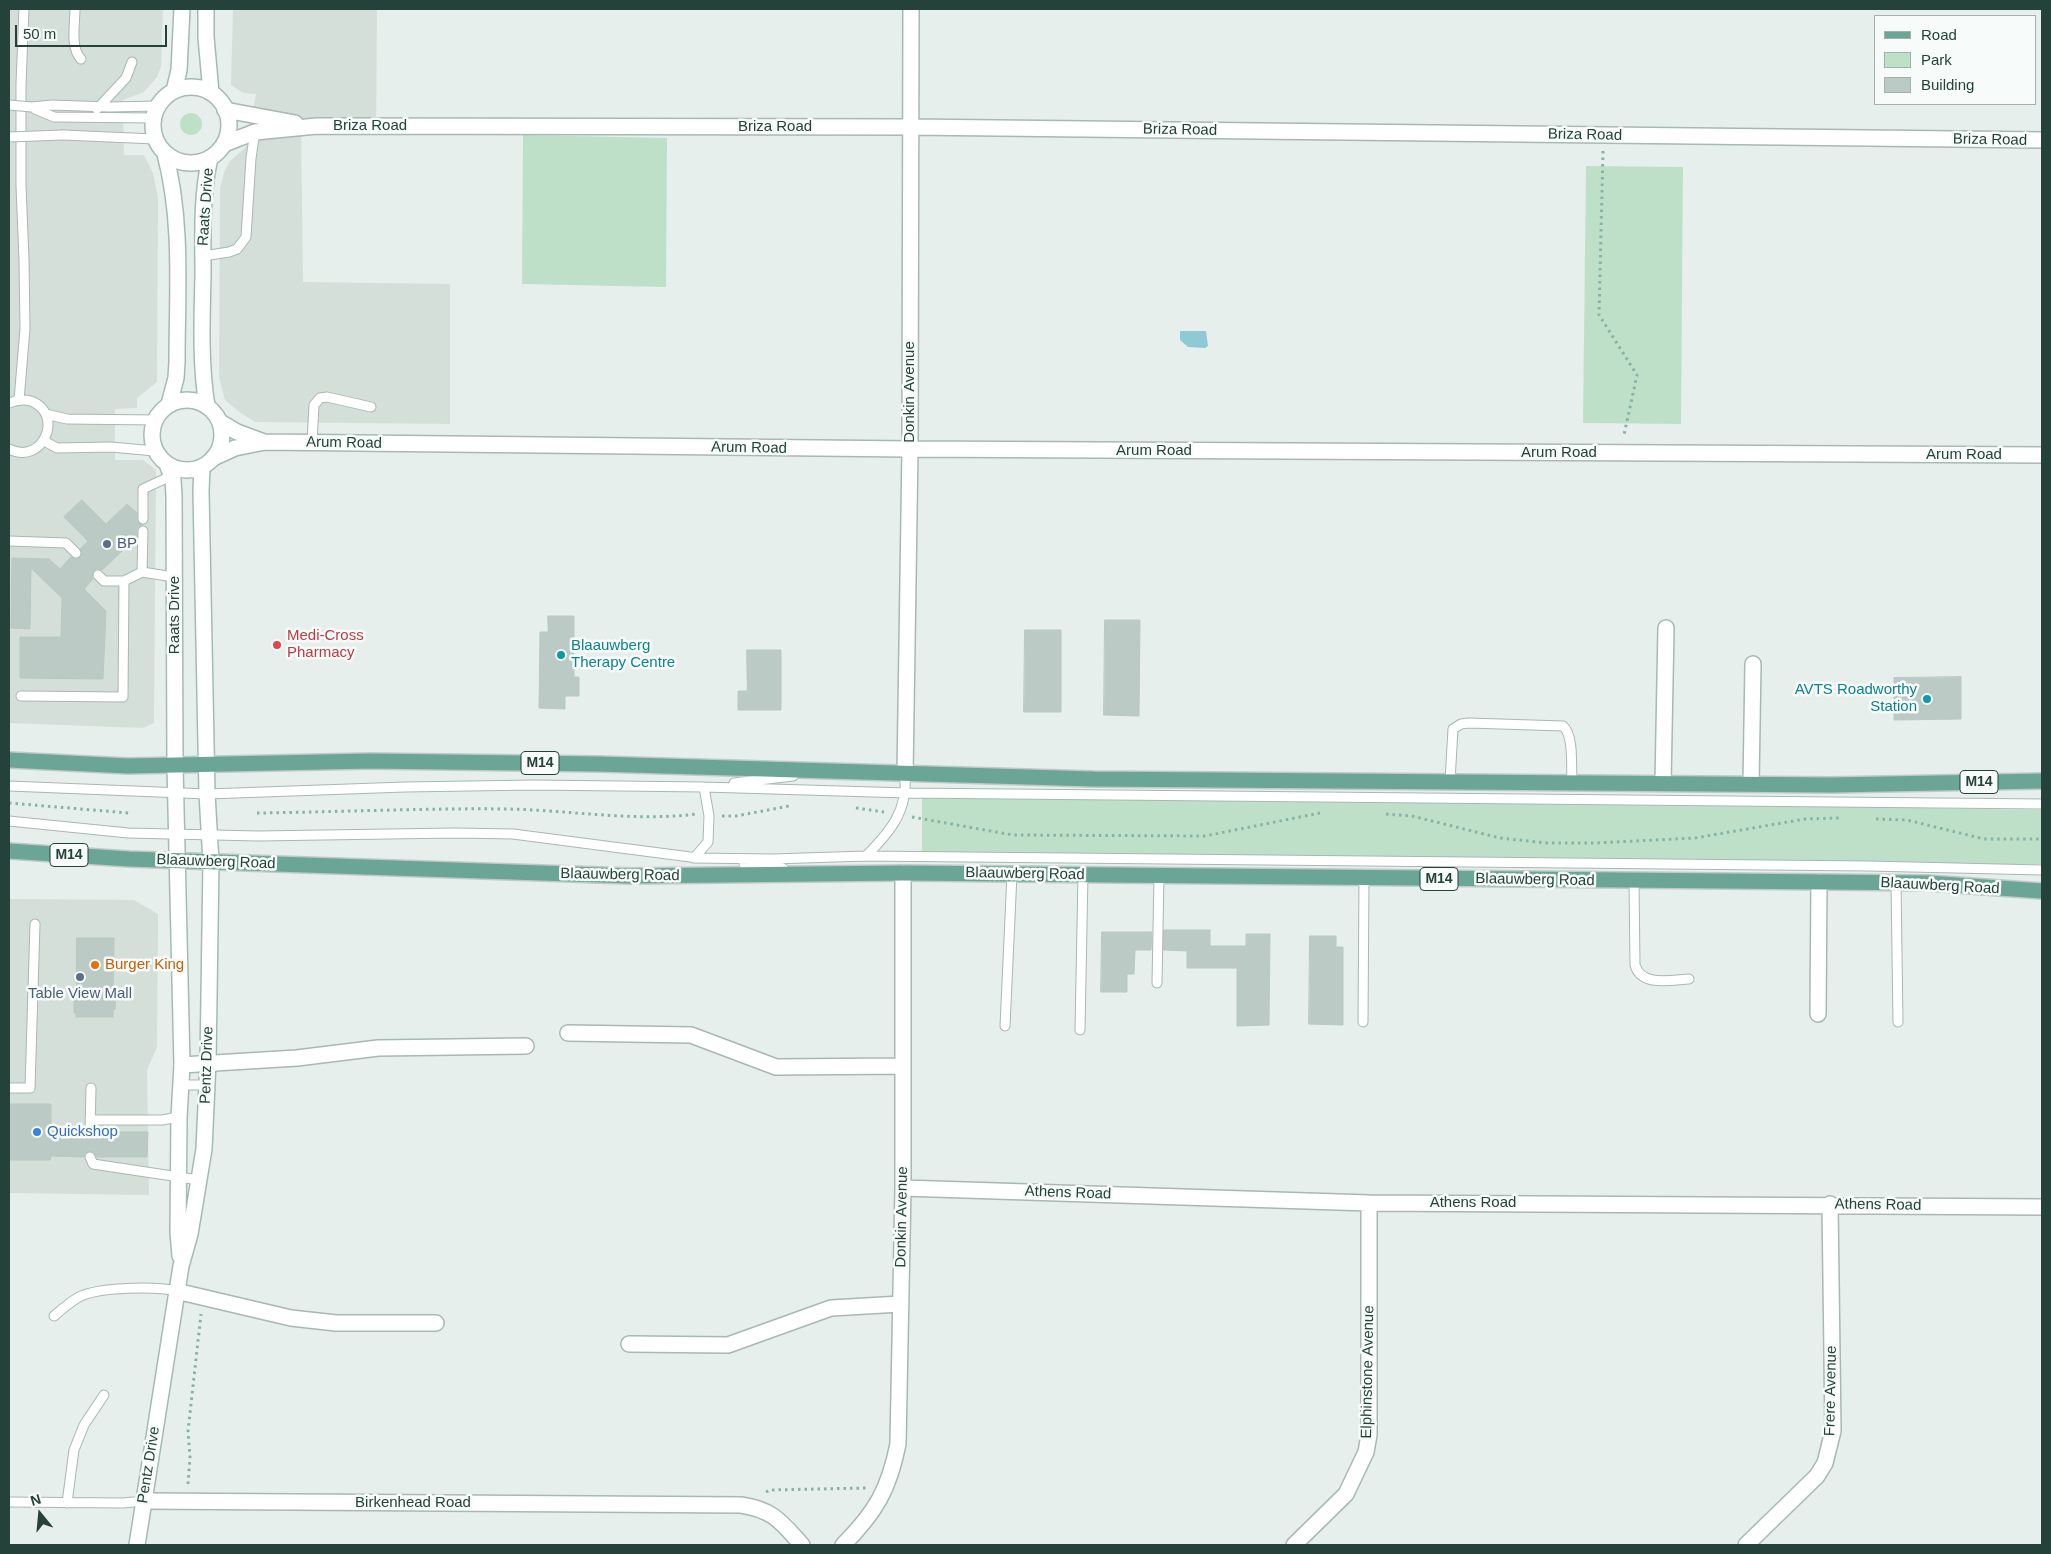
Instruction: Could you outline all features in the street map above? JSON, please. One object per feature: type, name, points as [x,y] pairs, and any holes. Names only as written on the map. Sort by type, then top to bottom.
[{"type":"main road","name":"M14","points":[[9,760],[128,766],[370,762],[589,764],[905,775],[1093,779],[1751,784],[2042,781]]},
{"type":"main road","name":"Blaauwberg Road","points":[[9,851],[129,859],[630,876],[903,872],[1928,883],[2042,891]]},
{"type":"street","points":[[174,91],[179,70],[182,9]]},
{"type":"street","points":[[206,9],[210,93]]},
{"type":"street","name":"Donkin Avenue","points":[[905,775],[910,449],[912,9]]},
{"type":"street","points":[[181,88],[196,88],[210,93],[217,98],[225,110],[228,127],[224,144],[210,158],[192,163],[182,162],[165,154],[155,139],[152,129],[155,112],[165,97],[174,91],[181,88]]},
{"type":"street","name":"Briza Road","points":[[225,110],[317,126]]},
{"type":"street","name":"Briza Road","points":[[224,144],[256,132],[317,126],[910,127],[2042,140]]},
{"type":"street","name":"Raats Drive","points":[[165,154],[172,180],[176,208],[177,362],[174,388],[169,404]]},
{"type":"street","name":"Raats Drive","points":[[206,406],[202,376],[203,256],[205,178],[210,158]]},
{"type":"street","points":[[192,400],[212,410],[220,422],[222,441],[208,462],[196,469],[169,470],[155,451],[152,433],[155,420],[169,404],[176,401],[192,400]]},
{"type":"street","name":"Arum Road","points":[[220,422],[237,432],[265,442]]},
{"type":"street","name":"Arum Road","points":[[208,462],[234,448],[265,442],[910,449],[2042,456]]},
{"type":"street","name":"Raats Drive","points":[[207,794],[201,491],[208,462]]},
{"type":"street","name":"Raats Drive","points":[[169,470],[174,496],[176,833]]},
{"type":"street","points":[[1663,783],[1666,628]]},
{"type":"street","points":[[1751,784],[1752,664]]},
{"type":"street","name":"Pentz Drive","points":[[137,1545],[176,1291],[190,1234],[204,1149],[208,1062],[211,862],[207,794]]},
{"type":"street","name":"Pentz Drive","points":[[176,833],[182,1065],[178,1177],[178,1232],[181,1266]]},
{"type":"street","name":"Donkin Avenue","points":[[843,1545],[862,1526],[878,1504],[893,1470],[898,1444],[903,1188],[903,872]]},
{"type":"street","points":[[1818,1014],[1819,882]]},
{"type":"street","points":[[568,1033],[691,1035],[776,1068],[903,1066]]},
{"type":"street","points":[[182,1065],[297,1058],[378,1048],[526,1046]]},
{"type":"street","name":"Athens Road","points":[[903,1188],[1369,1203],[1830,1204],[2042,1207]]},
{"type":"street","name":"Elphinstone Avenue","points":[[1294,1545],[1346,1494],[1366,1452],[1369,1435],[1369,1203]]},
{"type":"street","name":"Frere Avenue","points":[[1746,1545],[1817,1476],[1825,1463],[1833,1431],[1830,1204]]},
{"type":"street","points":[[176,1291],[291,1318],[336,1323],[436,1323]]},
{"type":"street","points":[[629,1344],[728,1345],[831,1308],[901,1304]]},
{"type":"street","name":"Birkenhead Road","points":[[144,1501],[741,1505],[758,1508],[771,1514],[802,1545]]},
{"type":"lane","points":[[19,400],[24,329],[21,84],[24,9]]},
{"type":"lane","points":[[75,9],[75,46],[77,55],[81,60]]},
{"type":"lane","points":[[93,117],[98,106],[126,78],[132,62]]},
{"type":"lane","points":[[9,105],[32,107],[52,105],[98,106],[155,112]]},
{"type":"lane","points":[[32,107],[54,117],[69,118],[155,112]]},
{"type":"lane","points":[[203,256],[229,252],[237,248],[246,237],[251,158],[256,132]]},
{"type":"lane","points":[[9,137],[63,136],[155,139]]},
{"type":"lane","points":[[312,442],[314,404],[320,398],[327,397],[371,407]]},
{"type":"lane","points":[[9,404],[19,400],[35,403],[46,414],[67,419],[155,420]]},
{"type":"lane","points":[[9,449],[21,452],[30,451],[38,447],[44,441],[48,432],[46,414]]},
{"type":"lane","points":[[44,441],[58,448],[111,447],[155,451]]},
{"type":"lane","points":[[143,520],[143,489],[169,470]]},
{"type":"lane","points":[[142,572],[143,531]]},
{"type":"lane","points":[[9,541],[66,543],[76,553]]},
{"type":"lane","points":[[98,575],[104,582],[124,581],[142,572],[174,577]]},
{"type":"lane","points":[[21,696],[123,697],[124,581]]},
{"type":"lane","points":[[1450,781],[1453,729],[1461,724],[1469,723],[1563,726],[1567,729],[1570,738],[1572,782]]},
{"type":"lane","points":[[704,787],[824,772]]},
{"type":"lane","points":[[866,856],[893,825],[907,793],[905,775]]},
{"type":"lane","points":[[9,786],[207,794],[406,787],[534,785],[704,787],[907,793],[2042,804]]},
{"type":"lane","points":[[694,858],[708,842],[709,816],[704,787]]},
{"type":"lane","points":[[9,822],[128,833],[209,835],[512,834],[835,874]]},
{"type":"lane","points":[[694,858],[773,859],[866,856],[1838,866],[2042,870]]},
{"type":"lane","points":[[1005,1026],[1012,874]]},
{"type":"lane","points":[[1080,1030],[1082,874]]},
{"type":"lane","points":[[1157,984],[1159,875]]},
{"type":"lane","points":[[1363,1022],[1364,878]]},
{"type":"lane","points":[[1634,881],[1635,965],[1637,973],[1643,978],[1651,980],[1689,979]]},
{"type":"lane","points":[[1896,883],[1898,1022]]},
{"type":"lane","points":[[9,1088],[30,1088],[36,924]]},
{"type":"lane","points":[[181,1085],[207,1085]]},
{"type":"lane","points":[[90,1088],[90,1132]]},
{"type":"lane","points":[[90,1120],[162,1120],[179,1117]]},
{"type":"lane","points":[[90,1157],[92,1164],[199,1180]]},
{"type":"lane","points":[[54,1316],[71,1302],[86,1294],[123,1289],[162,1287],[176,1291]]},
{"type":"lane","points":[[67,1503],[74,1450],[84,1426],[104,1395]]},
{"type":"lane","name":"Birkenhead Road","points":[[9,1502],[123,1503],[144,1501]]},
{"type":"path","points":[[1603,135],[1599,315],[1637,375],[1620,453]]},
{"type":"path","points":[[9,803],[129,813]]},
{"type":"path","points":[[257,813],[508,810],[685,817],[694,814],[736,816],[791,806]]},
{"type":"path","points":[[848,807],[1013,835],[1205,836],[1325,813]]},
{"type":"path","points":[[1384,814],[1412,816],[1500,838],[1547,842],[1595,843],[1695,838],[1806,819],[1848,818]]},
{"type":"path","points":[[1873,819],[1907,820],[1984,839],[2042,839]]},
{"type":"path","points":[[187,1487],[190,1457],[188,1431],[201,1313]]},
{"type":"path","points":[[741,1505],[770,1490],[887,1487]]},
{"type":"shaded area","points":[[9,9],[163,9],[161,67],[157,77],[144,92],[123,100],[124,155],[144,155],[153,173],[158,198],[157,382],[137,398],[137,408],[115,409],[115,460],[143,460],[156,470],[154,723],[143,728],[9,723]]},
{"type":"shaded area","points":[[233,9],[377,9],[376,127],[301,126],[303,282],[450,284],[450,424],[255,422],[225,400],[219,377],[220,188],[225,170],[230,161],[246,147],[256,94],[243,93],[231,85]]},
{"type":"shaded area","points":[[9,899],[134,900],[158,914],[157,1047],[147,1070],[149,1195],[9,1193]]},
{"type":"green space","points":[[187,113],[195,113],[202,120],[202,128],[195,135],[187,135],[180,128],[180,120]]},
{"type":"green space","points":[[523,135],[667,138],[666,287],[522,284]]},
{"type":"green space","points":[[1586,166],[1683,167],[1681,424],[1583,423]]},
{"type":"green space","points":[[922,792],[2042,810],[2042,864],[1868,866],[922,857]]},
{"type":"water","points":[[1181,331],[1206,331],[1208,346],[1205,348],[1188,347],[1180,340]]},
{"type":"building","points":[[82,500],[106,524],[127,504],[137,513],[137,522],[142,525],[137,528],[137,537],[102,570],[97,569],[93,571],[93,579],[84,589],[106,611],[103,679],[20,678],[20,637],[61,637],[62,598],[31,568],[30,629],[11,628],[12,558],[49,559],[60,569],[71,557],[75,559],[80,558],[82,554],[80,549],[88,541],[64,517]]},
{"type":"building","name":"Blaauwberg Therapy Centre","points":[[548,616],[574,616],[574,677],[579,677],[579,696],[565,696],[565,709],[539,708],[540,632],[548,632]]},
{"type":"building","points":[[1105,620],[1140,620],[1139,716],[1104,715]]},
{"type":"building","points":[[1025,630],[1061,630],[1061,712],[1024,712]]},
{"type":"building","points":[[747,650],[781,650],[781,710],[738,710],[738,691],[747,691]]},
{"type":"building","name":"AVTS Roadworthy Station","points":[[1961,677],[1961,719],[1894,720],[1894,678]]},
{"type":"building","points":[[1164,930],[1210,930],[1210,946],[1246,946],[1246,934],[1270,934],[1269,1025],[1237,1026],[1237,968],[1187,968],[1187,951],[1164,950]]},
{"type":"building","points":[[1102,932],[1152,932],[1151,950],[1135,950],[1134,974],[1127,974],[1127,992],[1101,992]]},
{"type":"building","points":[[1310,936],[1336,936],[1336,947],[1343,947],[1343,1025],[1309,1024]]},
{"type":"building","name":"Burger King","points":[[77,938],[114,938],[113,991],[116,991],[113,1017],[76,1017],[76,1013],[74,1013]]},
{"type":"building","points":[[9,1104],[51,1104],[51,1131],[84,1132],[86,1137],[90,1138],[95,1136],[96,1132],[148,1132],[147,1157],[97,1157],[94,1152],[90,1151],[85,1153],[84,1157],[51,1156],[50,1160],[9,1160]]},
{"type":"place","name":"BP","points":[[107,544]]},
{"type":"place","name":"Medi-Cross Pharmacy","points":[[277,645]]},
{"type":"place","name":"Blaauwberg Therapy Centre","points":[[561,655]]},
{"type":"place","name":"AVTS Roadworthy Station","points":[[1927,699]]},
{"type":"place","name":"Burger King","points":[[95,965]]},
{"type":"place","name":"Table View Mall","points":[[80,977]]},
{"type":"place","name":"Quickshop","points":[[37,1132]]}]
